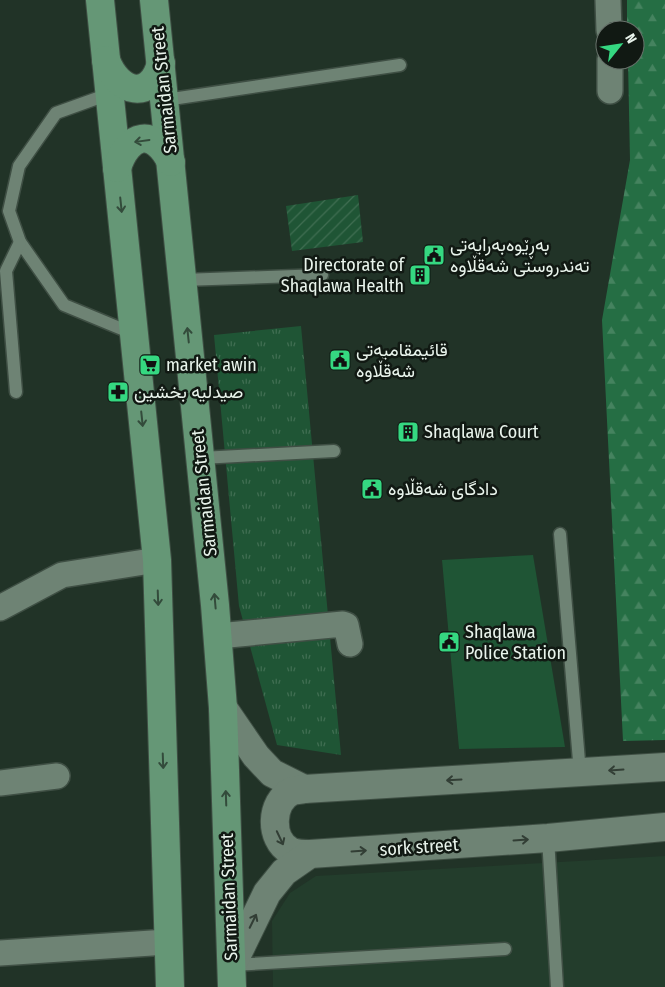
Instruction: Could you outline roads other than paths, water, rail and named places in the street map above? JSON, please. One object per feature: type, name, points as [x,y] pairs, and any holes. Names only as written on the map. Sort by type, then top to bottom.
[{"type":"main road","points":[[100,0],[157,560],[167,942],[170,987]]},
{"type":"main road","name":"Sarmaidan Street","points":[[154,0],[218,636],[223,708],[232,976]]},
{"type":"main road","points":[[106,58],[111,72],[118,81],[128,88],[147,86],[158,73],[161,63]]},
{"type":"main road","points":[[117,168],[125,149],[141,138],[151,140],[159,146],[166,152],[171,162]]},
{"type":"street","points":[[608,0],[609,20]]},
{"type":"street","points":[[610,70],[610,91]]},
{"type":"street","points":[[0,608],[62,575],[157,560]]},
{"type":"street","points":[[218,636],[343,624],[348,628],[350,644]]},
{"type":"street","points":[[223,708],[256,756],[272,773],[304,789]]},
{"type":"street","points":[[310,854],[292,852],[283,846],[277,834],[274,822],[276,810],[280,801],[292,791],[665,767]]},
{"type":"street","points":[[0,783],[57,776]]},
{"type":"street","name":"sork street","points":[[310,854],[548,838],[665,827]]},
{"type":"street","points":[[232,976],[267,893],[284,872],[310,854]]},
{"type":"street","points":[[0,953],[167,942]]},
{"type":"lane","points":[[165,100],[400,65]]},
{"type":"lane","points":[[110,94],[56,113],[19,166],[4,211],[20,242],[64,306],[134,334]]},
{"type":"lane","points":[[16,392],[6,271],[20,242]]},
{"type":"lane","points":[[183,280],[322,276]]},
{"type":"lane","points":[[201,458],[334,451]]},
{"type":"lane","points":[[560,534],[580,773]]},
{"type":"lane","points":[[548,838],[557,987]]},
{"type":"lane","points":[[232,976],[505,949]]},
{"type":"place","name":"بەڕێوەبەرایەتی تەندروستی شەقڵاوە","points":[[434,255]]},
{"type":"place","name":"Directorate of Shaqlawa Health","points":[[420,275]]},
{"type":"place","name":"قائیمقامیەتی شەقڵاوە","points":[[340,360]]},
{"type":"place","name":"market awin","points":[[150,365]]},
{"type":"place","name":"صیدلیە بخشین","points":[[118,392]]},
{"type":"place","name":"Shaqlawa Court","points":[[408,432]]},
{"type":"place","name":"دادگای شەقڵاوە","points":[[372,489]]},
{"type":"place","name":"Shaqlawa Police Station","points":[[449,642]]}]
